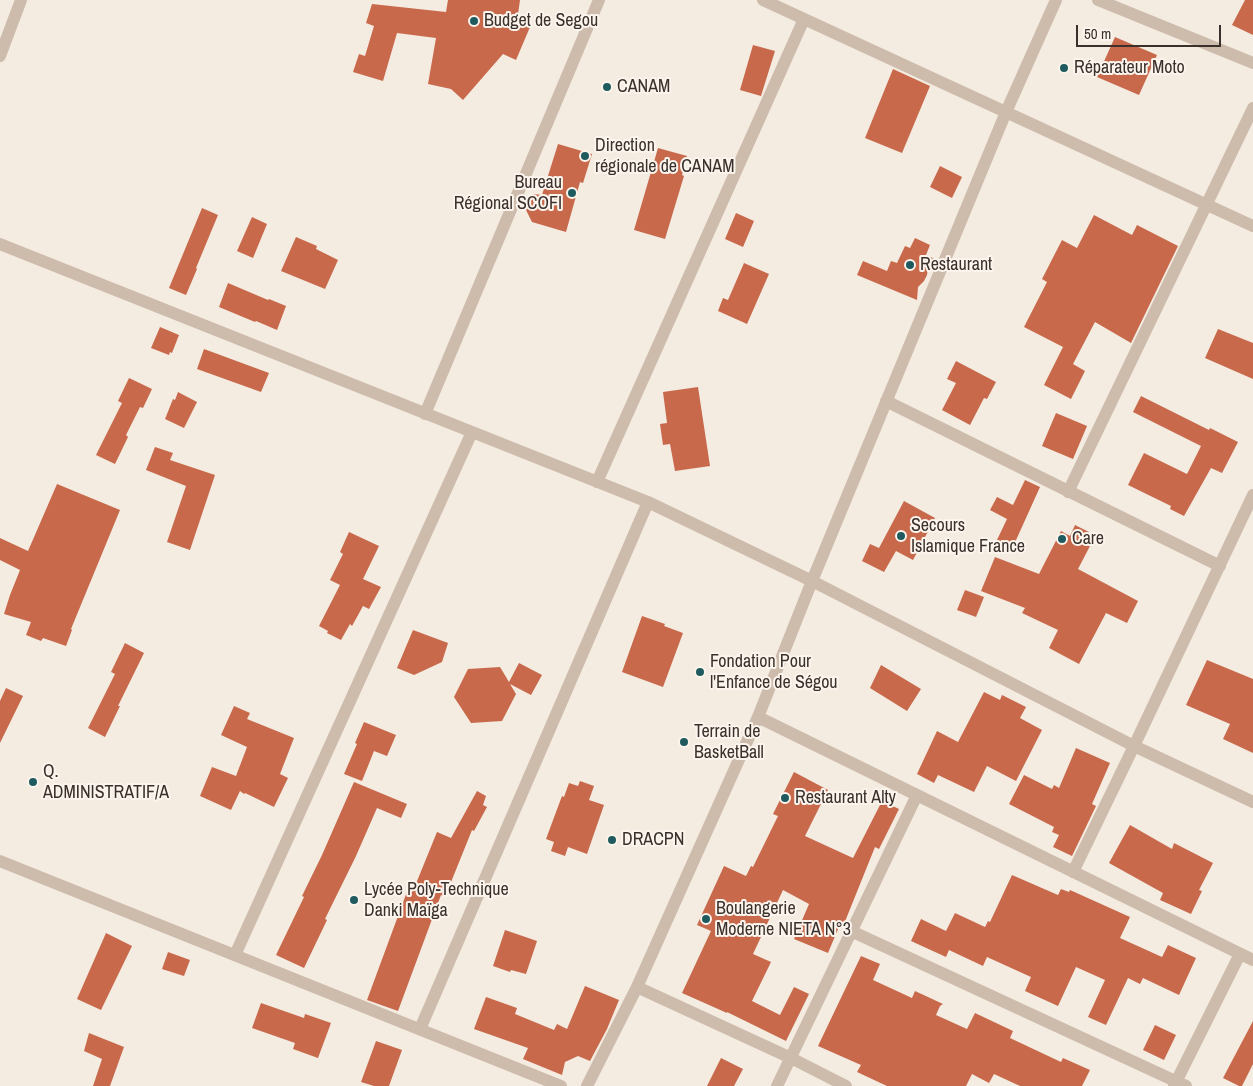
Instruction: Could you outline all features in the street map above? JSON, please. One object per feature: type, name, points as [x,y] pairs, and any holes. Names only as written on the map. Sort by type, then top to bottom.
[{"type":"street","points":[[0,56],[21,0]]},
{"type":"street","points":[[425,414],[599,0]]},
{"type":"street","points":[[763,0],[1253,226]]},
{"type":"street","points":[[587,1086],[637,987],[758,717],[812,581],[1006,112],[1056,0]]},
{"type":"street","points":[[1098,0],[1253,63]]},
{"type":"street","points":[[597,482],[804,19]]},
{"type":"street","points":[[1068,492],[1253,108]]},
{"type":"street","points":[[0,244],[648,502],[812,581],[1134,746],[1253,802]]},
{"type":"street","points":[[886,401],[1220,566]]},
{"type":"street","points":[[235,955],[472,432]]},
{"type":"street","points":[[1073,872],[1253,495]]},
{"type":"street","points":[[420,1030],[648,502]]},
{"type":"street","points":[[758,717],[1253,960]]},
{"type":"street","points":[[777,1086],[917,795]]},
{"type":"street","points":[[0,861],[561,1086]]},
{"type":"street","points":[[851,931],[1179,1084],[1240,954]]},
{"type":"street","points":[[637,987],[791,1058],[846,1086]]},
{"type":"building","points":[[448,0],[520,0],[517,22],[530,27],[516,60],[503,54],[463,100],[451,89],[428,84],[436,38],[397,33],[383,81],[353,72],[359,54],[365,56],[374,26],[366,23],[372,4],[446,12]]},
{"type":"building","points":[[1245,0],[1253,0],[1253,35],[1232,25]]},
{"type":"building","points":[[1115,37],[1157,55],[1139,95],[1097,77]]},
{"type":"building","points":[[753,45],[775,51],[761,96],[740,90]]},
{"type":"building","points":[[893,69],[930,86],[902,153],[865,138]]},
{"type":"building","points":[[558,144],[592,154],[583,183],[580,182],[566,232],[532,222],[526,210],[533,194],[542,195]]},
{"type":"building","points":[[658,148],[687,156],[682,175],[684,176],[665,239],[634,230]]},
{"type":"building","points":[[940,166],[962,177],[952,198],[930,187]]},
{"type":"building","points":[[202,208],[218,215],[186,295],[169,288]]},
{"type":"building","points":[[736,213],[754,221],[743,247],[725,239]]},
{"type":"building","points":[[1094,215],[1132,235],[1137,225],[1178,246],[1131,343],[1095,322],[1073,364],[1085,371],[1071,399],[1044,385],[1063,347],[1024,327],[1047,282],[1042,279],[1062,240],[1077,248]]},
{"type":"building","points":[[252,217],[267,224],[253,258],[237,251]]},
{"type":"building","points":[[296,237],[317,246],[316,249],[338,260],[325,289],[281,271]]},
{"type":"building","points":[[915,238],[930,245],[926,255],[935,259],[928,267],[924,281],[918,287],[917,300],[857,275],[863,261],[887,271],[891,261],[897,263],[905,246],[910,248]]},
{"type":"building","points":[[744,263],[769,274],[747,324],[718,311],[723,298],[728,300]]},
{"type":"building","points":[[228,283],[286,306],[277,330],[219,307]]},
{"type":"building","points":[[160,327],[179,335],[172,353],[170,352],[169,355],[151,348]]},
{"type":"building","points":[[1218,329],[1253,343],[1253,379],[1205,358]]},
{"type":"building","points":[[204,349],[269,373],[261,392],[197,369]]},
{"type":"building","points":[[956,361],[996,382],[987,399],[984,398],[970,425],[942,410],[956,383],[947,379]]},
{"type":"building","points":[[129,378],[152,389],[143,408],[140,407],[126,435],[128,437],[115,464],[96,455],[122,403],[118,401]]},
{"type":"building","points":[[698,387],[710,466],[675,471],[670,444],[663,445],[660,424],[667,423],[663,392]]},
{"type":"building","points":[[178,392],[197,402],[184,428],[165,419]]},
{"type":"building","points":[[1141,396],[1209,430],[1210,428],[1238,442],[1222,473],[1211,468],[1184,516],[1170,509],[1171,506],[1128,485],[1144,453],[1187,474],[1201,446],[1133,412]]},
{"type":"building","points":[[1056,413],[1087,426],[1073,459],[1042,446]]},
{"type":"building","points":[[155,447],[173,453],[170,460],[215,475],[190,550],[167,542],[186,486],[146,470]]},
{"type":"building","points":[[1025,480],[1040,487],[1012,549],[996,542],[1007,519],[990,510],[997,497],[1013,505]]},
{"type":"building","points":[[57,484],[120,510],[71,629],[66,646],[43,638],[41,641],[26,635],[31,622],[4,614],[20,570],[0,560],[0,538],[28,551]]},
{"type":"building","points":[[904,501],[935,518],[913,560],[896,551],[884,572],[862,561],[870,544],[879,548]]},
{"type":"building","points":[[1075,525],[1089,532],[1083,543],[1090,546],[1078,569],[1138,601],[1127,623],[1106,613],[1079,664],[1049,648],[1058,630],[1022,613],[1025,608],[981,591],[995,557],[1039,574],[1061,531],[1070,536]]},
{"type":"building","points":[[349,532],[379,546],[363,579],[381,587],[369,609],[363,606],[352,626],[350,624],[341,640],[327,633],[328,631],[319,626],[340,585],[330,580],[343,554],[340,552]]},
{"type":"building","points":[[965,590],[984,597],[976,617],[957,610]]},
{"type":"building","points":[[642,616],[683,633],[663,687],[622,672]]},
{"type":"building","points":[[413,630],[448,643],[442,662],[414,675],[397,668]]},
{"type":"building","points":[[125,643],[144,653],[105,737],[88,728],[115,674],[111,672]]},
{"type":"building","points":[[1207,660],[1253,679],[1253,753],[1223,739],[1230,724],[1186,705]]},
{"type":"building","points":[[519,663],[542,675],[531,695],[510,684],[516,694],[502,721],[471,723],[454,697],[468,669],[500,667],[509,682]]},
{"type":"building","points":[[881,665],[921,689],[907,711],[870,688]]},
{"type":"building","points":[[6,688],[23,696],[0,743],[0,701]]},
{"type":"building","points":[[984,692],[1000,700],[1002,695],[1026,707],[1020,718],[1042,730],[1016,781],[987,766],[974,792],[938,775],[934,783],[917,774],[937,731],[958,742]]},
{"type":"building","points":[[234,706],[250,713],[247,719],[294,738],[280,774],[288,778],[274,807],[240,791],[231,810],[200,796],[212,767],[236,776],[247,747],[221,735]]},
{"type":"building","points":[[364,722],[396,735],[387,756],[374,751],[362,781],[344,774]]},
{"type":"building","points":[[1076,748],[1110,763],[1092,804],[1096,806],[1072,856],[1053,847],[1059,835],[1052,832],[1054,827],[1009,804],[1024,775],[1052,789],[1054,785],[1059,788]]},
{"type":"building","points":[[794,772],[828,790],[805,836],[853,858],[882,801],[899,809],[879,849],[875,847],[844,924],[841,922],[828,953],[794,939],[809,904],[783,890],[753,954],[771,962],[752,1001],[780,1015],[794,987],[809,994],[786,1041],[727,1012],[682,993],[711,931],[697,925],[724,866],[746,876],[751,866],[753,867],[778,816],[773,814]]},
{"type":"building","points":[[580,781],[594,786],[589,800],[604,805],[587,854],[568,847],[565,856],[551,851],[554,842],[546,839],[562,796],[564,797],[569,783],[578,786]]},
{"type":"building","points":[[354,782],[407,804],[401,818],[377,808],[304,968],[276,955],[304,897],[302,896]]},
{"type":"building","points":[[477,791],[486,796],[483,805],[487,807],[474,831],[472,830],[445,897],[441,895],[398,1011],[367,1000],[408,889],[413,891],[437,832],[451,838]]},
{"type":"building","points":[[1130,825],[1172,849],[1174,843],[1213,863],[1199,890],[1202,891],[1191,914],[1160,900],[1163,893],[1109,863]]},
{"type":"building","points":[[1012,875],[1058,895],[1061,889],[1069,892],[1070,890],[1130,917],[1120,938],[1162,957],[1168,945],[1196,958],[1179,995],[1143,978],[1140,984],[1128,978],[1106,1025],[1088,1017],[1105,980],[1076,967],[1058,1006],[1025,991],[1031,977],[987,957],[983,966],[949,950],[946,957],[911,941],[921,919],[946,931],[955,913],[985,927],[988,921],[990,922]]},
{"type":"building","points":[[505,930],[537,941],[526,974],[511,970],[510,972],[493,966]]},
{"type":"building","points":[[106,933],[132,946],[101,1010],[77,999]]},
{"type":"building","points":[[168,952],[190,960],[184,976],[162,969]]},
{"type":"building","points":[[861,956],[880,964],[873,980],[912,998],[915,991],[943,1004],[936,1015],[967,1029],[975,1013],[1013,1031],[1010,1038],[1061,1062],[1063,1058],[1090,1070],[1082,1086],[1020,1086],[994,1074],[989,1083],[972,1074],[966,1086],[887,1086],[857,1072],[861,1065],[818,1046]]},
{"type":"building","points":[[585,986],[619,1000],[607,1029],[590,1061],[578,1056],[565,1062],[562,1075],[523,1059],[528,1048],[474,1029],[486,997],[517,1008],[515,1014],[554,1030],[557,1024],[567,1029]]},
{"type":"building","points":[[261,1003],[304,1018],[305,1014],[331,1023],[318,1058],[293,1049],[295,1043],[252,1028]]},
{"type":"building","points":[[1253,1021],[1253,1064],[1242,1086],[1239,1086],[1223,1078]]},
{"type":"building","points":[[1155,1025],[1176,1035],[1164,1060],[1143,1050]]},
{"type":"building","points":[[89,1033],[124,1047],[110,1086],[93,1086],[102,1059],[84,1051]]},
{"type":"building","points":[[376,1041],[402,1050],[389,1086],[374,1086],[361,1082]]},
{"type":"building","points":[[721,1058],[743,1069],[734,1086],[707,1086]]},
{"type":"place","name":"Budget de Segou","points":[[474,21]]},
{"type":"place","name":"Réparateur Moto","points":[[1064,68]]},
{"type":"place","name":"CANAM","points":[[607,87]]},
{"type":"place","name":"Direction régionale de CANAM","points":[[585,156]]},
{"type":"place","name":"Bureau Régional SCOFI","points":[[572,193]]},
{"type":"place","name":"Restaurant","points":[[910,265]]},
{"type":"place","name":"Secours Islamique France","points":[[901,536]]},
{"type":"place","name":"Care","points":[[1062,539]]},
{"type":"place","name":"Fondation Pour l'Enfance de Ségou","points":[[700,672]]},
{"type":"place","name":"Terrain de BasketBall","points":[[684,742]]},
{"type":"place","name":"Q. ADMINISTRATIF/A","points":[[33,782]]},
{"type":"place","name":"Restaurant Alty","points":[[785,798]]},
{"type":"place","name":"DRACPN","points":[[612,840]]},
{"type":"place","name":"Lycée Poly-Technique Danki Maïga","points":[[354,900]]},
{"type":"place","name":"Boulangerie Moderne NIETA N°3","points":[[706,919]]}]
